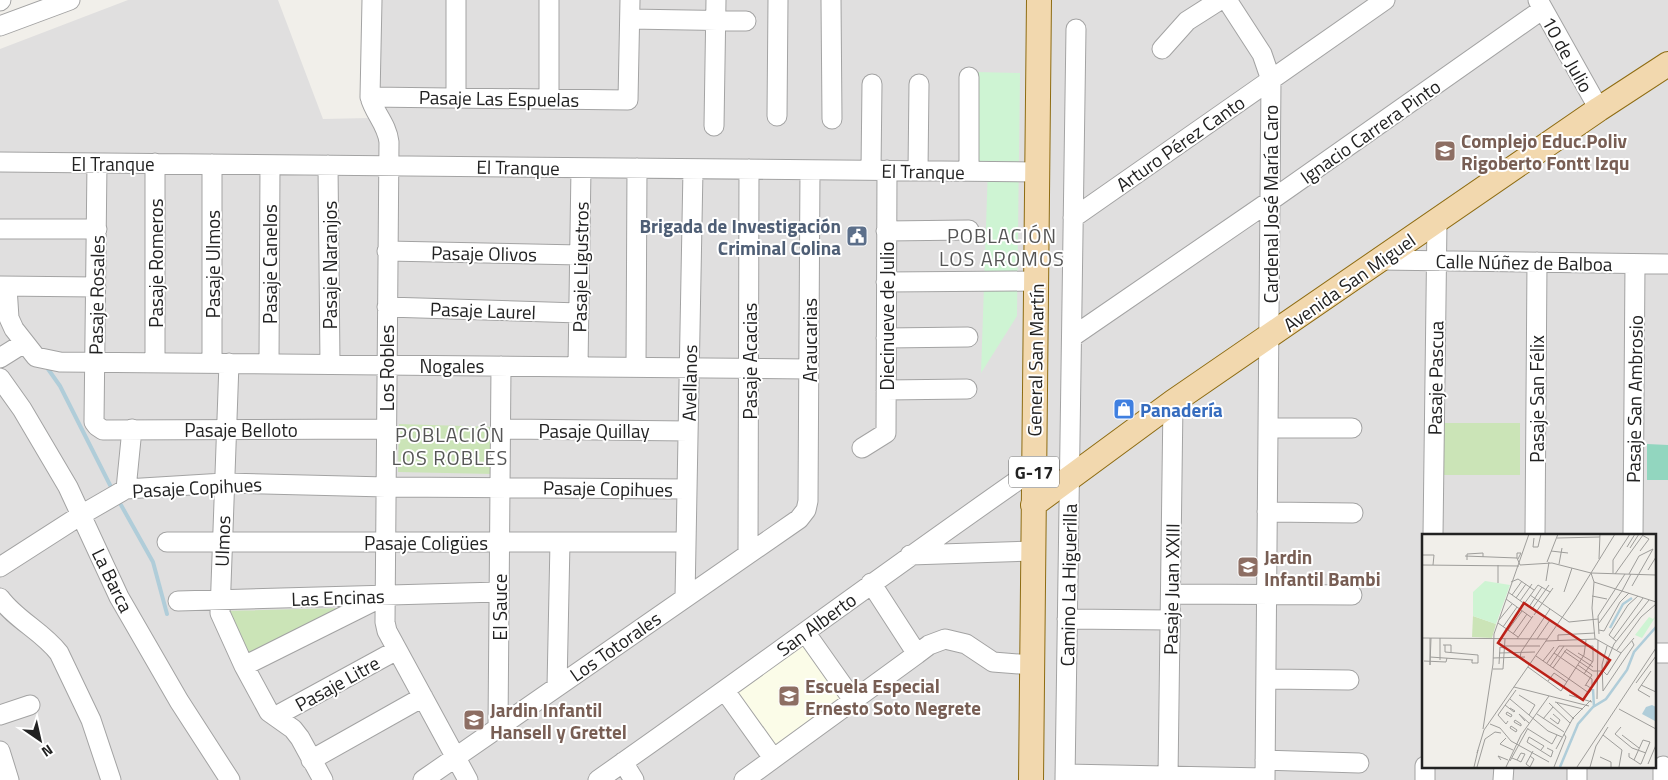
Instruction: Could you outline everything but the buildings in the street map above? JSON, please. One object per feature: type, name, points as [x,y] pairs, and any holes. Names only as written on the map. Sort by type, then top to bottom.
[{"type":"main road","name":"General San Martín","points":[[1033,774],[1033,505],[1039,0]]},
{"type":"main road","name":"Avenida San Miguel","points":[[1033,505],[1173,402],[1599,109],[1668,64]]},
{"type":"street","points":[[0,26],[70,0]]},
{"type":"street","name":"Los Robles","points":[[372,0],[370,97],[388,133],[385,622],[387,631],[468,780]]},
{"type":"street","points":[[456,0],[456,98]]},
{"type":"street","points":[[549,0],[549,99]]},
{"type":"street","points":[[630,0],[630,19],[746,21]]},
{"type":"street","points":[[714,126],[716,0]]},
{"type":"street","points":[[777,116],[778,0]]},
{"type":"street","points":[[831,0],[832,119]]},
{"type":"street","points":[[1162,49],[1187,21],[1220,0]]},
{"type":"street","name":"Cardenal José María Caro","points":[[1228,0],[1262,54],[1271,80],[1265,773]]},
{"type":"street","name":"Arturo Pérez Canto","points":[[1074,218],[1385,0]]},
{"type":"street","name":"10 de Julio","points":[[1540,4],[1599,109]]},
{"type":"street","name":"Ignacio Carrera Pinto","points":[[1072,337],[1270,201],[1540,4]]},
{"type":"street","name":"Pasaje Las Espuelas","points":[[370,97],[628,100],[630,19]]},
{"type":"street","name":"Camino La Higuerilla","points":[[1065,777],[1076,29]]},
{"type":"street","points":[[969,76],[969,171]]},
{"type":"street","name":"Diecinueve de Julio","points":[[862,448],[886,433],[886,231],[872,84]]},
{"type":"street","points":[[918,170],[919,84]]},
{"type":"street","name":"El Tranque","points":[[0,162],[1036,172]]},
{"type":"street","name":"Pasaje Rosales","points":[[97,163],[94,422],[97,426]]},
{"type":"street","name":"Pasaje Romeros","points":[[155,362],[156,164]]},
{"type":"street","name":"Pasaje Ulmos","points":[[212,164],[220,363]]},
{"type":"street","name":"Pasaje Canelos","points":[[269,364],[270,165]]},
{"type":"street","name":"Pasaje Naranjos","points":[[328,165],[330,364]]},
{"type":"street","name":"Pasaje Ligustros","points":[[578,366],[581,168]]},
{"type":"street","points":[[636,367],[637,168]]},
{"type":"street","name":"Avellanos","points":[[685,598],[693,168]]},
{"type":"street","name":"Pasaje Acacias","points":[[748,554],[749,169]]},
{"type":"street","name":"Araucarias","points":[[806,510],[808,501],[810,170]]},
{"type":"street","name":"Pasaje Pascua","points":[[1433,534],[1437,221]]},
{"type":"street","points":[[0,229],[97,229]]},
{"type":"street","points":[[886,231],[969,230]]},
{"type":"street","name":"Pasaje Olivos","points":[[387,251],[580,255]]},
{"type":"street","name":"Calle Núñez de Balboa","points":[[1380,260],[1668,264]]},
{"type":"street","name":"Pasaje San Félix","points":[[1535,534],[1537,262]]},
{"type":"street","name":"Pasaje San Ambrosio","points":[[1633,534],[1635,264]]},
{"type":"street","points":[[886,282],[1035,281]]},
{"type":"street","points":[[0,358],[30,350],[14,329],[3,286],[96,287]]},
{"type":"street","name":"Pasaje Laurel","points":[[387,307],[579,313]]},
{"type":"street","points":[[886,338],[968,337]]},
{"type":"street","name":"Nogales","points":[[30,350],[60,362],[808,368]]},
{"type":"street","name":"Ulmos","points":[[220,363],[226,429],[220,613],[244,666],[270,712],[293,729],[324,780]]},
{"type":"street","name":"El Sauce","points":[[498,728],[500,366]]},
{"type":"street","name":"La Barca","points":[[0,378],[22,409],[68,488],[119,597],[179,701],[230,780]]},
{"type":"street","points":[[886,390],[967,389]]},
{"type":"street","name":"Pasaje Juan XXIII","points":[[1168,776],[1173,402]]},
{"type":"street","name":"Pasaje Belloto","points":[[97,426],[103,430],[386,429]]},
{"type":"street","points":[[1268,428],[1352,428]]},
{"type":"street","points":[[126,489],[132,429]]},
{"type":"street","name":"Pasaje Quillay","points":[[500,429],[688,430]]},
{"type":"street","name":"San Alberto","points":[[598,780],[725,691],[910,555],[1034,469]]},
{"type":"street","name":"Pasaje Copihues","points":[[0,567],[81,515],[126,489],[224,482],[386,487],[687,489]]},
{"type":"street","name":"Los Totorales","points":[[423,780],[799,519],[806,510]]},
{"type":"street","points":[[1267,512],[1353,513]]},
{"type":"street","name":"Pasaje Coligües","points":[[167,542],[686,542]]},
{"type":"street","points":[[557,687],[560,542]]},
{"type":"street","points":[[910,555],[1033,551]]},
{"type":"street","points":[[871,583],[917,654]]},
{"type":"street","name":"Las Encinas","points":[[178,601],[499,592]]},
{"type":"street","points":[[1171,594],[1352,595]]},
{"type":"street","points":[[244,666],[386,596]]},
{"type":"street","points":[[0,598],[14,614],[52,644],[59,653],[91,720],[111,780]]},
{"type":"street","points":[[1067,619],[1170,620]]},
{"type":"street","points":[[805,632],[853,700]]},
{"type":"street","points":[[744,780],[929,645],[945,639],[966,644],[993,662],[1032,665]]},
{"type":"street","name":"Pasaje Litre","points":[[276,716],[398,650]]},
{"type":"street","points":[[1266,679],[1349,680]]},
{"type":"street","points":[[725,691],[774,758]]},
{"type":"street","points":[[312,760],[423,697]]},
{"type":"street","points":[[0,715],[30,705]]},
{"type":"street","points":[[0,751],[9,780]]},
{"type":"street","points":[[623,762],[634,780]]},
{"type":"street","points":[[1065,777],[1265,773],[1359,763]]},
{"type":"shaded area","points":[[128,0],[278,0],[323,119],[369,118],[365,0],[1668,0],[1668,780],[0,780],[0,49]]},
{"type":"shaded area","name":"Escuela Especial Ernesto Soto Negrete","points":[[804,640],[847,700],[775,752],[732,692]]},
{"type":"green space","points":[[976,72],[1020,73],[1017,316],[981,373],[988,167],[977,164]]},
{"type":"green space","points":[[1434,423],[1520,423],[1520,475],[1434,475]]},
{"type":"green space","points":[[399,424],[495,427],[494,474],[398,472]]},
{"type":"green space","points":[[1647,444],[1668,445],[1668,480],[1647,480]]},
{"type":"green space","points":[[340,608],[247,657],[224,611]]},
{"type":"waterway","points":[[48,369],[60,386],[110,485]]},
{"type":"waterway","points":[[121,505],[153,562],[167,614]]},
{"type":"place","name":"Complejo Educ.Poliv Rigoberto Fontt Izqu","points":[[1445,151]]},
{"type":"place","name":"Brigada de Investigación Criminal Colina","points":[[857,236]]},
{"type":"place","name":"Panadería","points":[[1124,409]]},
{"type":"place","name":"Jardin Infantil Bambi","points":[[1248,567]]},
{"type":"place","name":"Escuela Especial Ernesto Soto Negrete","points":[[789,696]]},
{"type":"place","name":"Jardin Infantil Hansell y Grettel","points":[[474,720]]},
{"type":"district","name":"POBLACIÓN LOS AROMOS","points":[[1002,246]]},
{"type":"district","name":"POBLACIÓN LOS ROBLES","points":[[450,446]]}]
